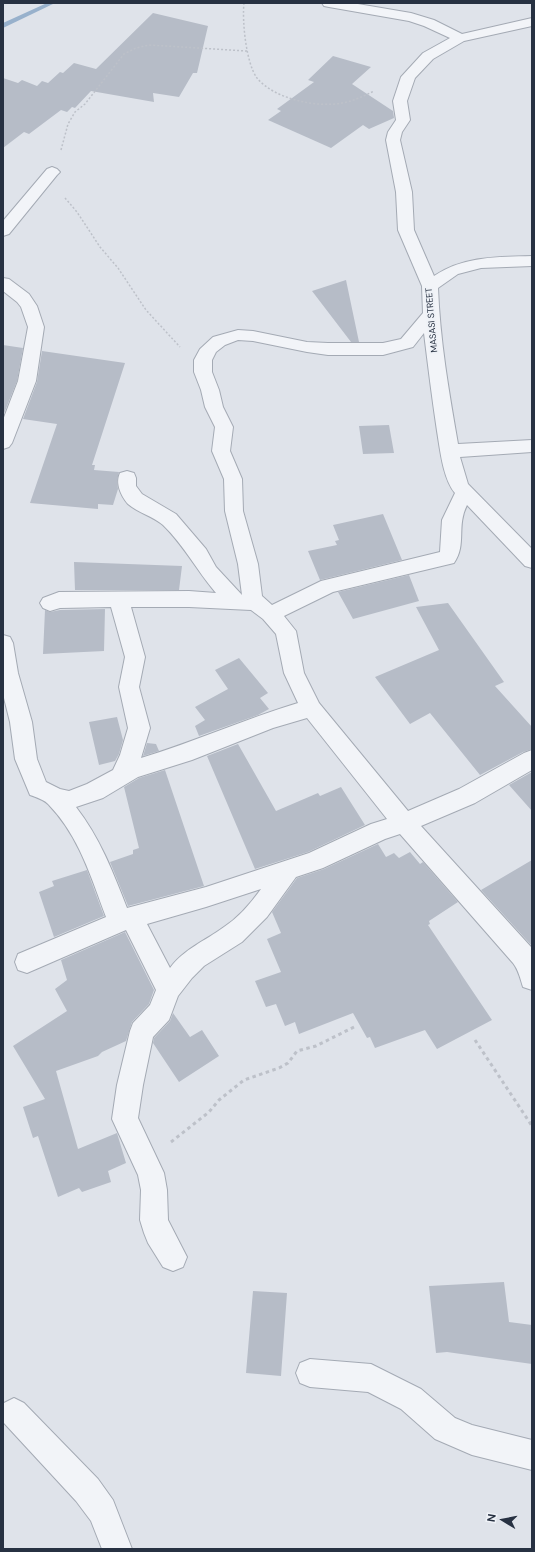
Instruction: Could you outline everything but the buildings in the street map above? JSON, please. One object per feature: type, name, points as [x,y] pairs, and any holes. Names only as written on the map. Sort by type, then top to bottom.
[{"type":"street","points":[[329,3],[411,17],[429,23],[460,38]]},
{"type":"street","name":"MASASI STREET","points":[[532,22],[460,38],[428,56],[408,77],[400,100],[403,120],[395,132],[392,140],[404,192],[406,230],[430,286],[431,314],[438,382],[450,451],[460,487],[532,561]]},
{"type":"street","points":[[3,231],[52,172]]},
{"type":"street","points":[[430,286],[452,271],[480,263],[532,261]]},
{"type":"street","points":[[3,283],[23,298],[30,306],[36,327],[27,380],[3,443]]},
{"type":"street","points":[[431,314],[407,343],[383,349],[328,349],[307,347],[253,336],[230,337],[219,341],[209,349],[203,360],[203,372],[210,390],[214,407],[224,427],[221,451],[233,479],[234,511],[248,564],[252,596],[286,631],[294,673],[311,708],[404,823],[522,955],[531,969],[532,979]]},
{"type":"street","points":[[450,451],[532,446]]},
{"type":"street","points":[[127,478],[127,486],[135,499],[169,519],[199,554],[209,572],[235,602]]},
{"type":"street","points":[[50,603],[59,600],[189,599],[235,602],[263,609],[300,601],[328,586],[447,558],[451,553],[451,523],[454,512],[465,492]]},
{"type":"street","points":[[119,599],[135,657],[129,687],[139,728],[131,756],[121,775]]},
{"type":"street","points":[[3,643],[8,673],[21,722],[26,759],[38,788],[56,798],[70,800],[76,798],[95,791],[121,775],[184,754],[268,721],[311,708]]},
{"type":"street","points":[[27,962],[126,919],[206,897],[315,861],[379,831],[404,823],[467,796],[532,759]]},
{"type":"street","points":[[56,798],[81,830],[126,919],[168,990]]},
{"type":"street","points":[[173,1257],[158,1233],[154,1220],[153,1180],[147,1164],[124,1119],[142,1031],[160,1012],[168,990],[183,970],[195,958],[234,934],[259,910],[289,869]]},
{"type":"street","points":[[310,1373],[371,1378],[411,1399],[446,1429],[472,1440],[532,1455]]},
{"type":"street","points":[[14,1413],[87,1490],[102,1511],[117,1549]]},
{"type":"path","points":[[244,3],[242,11],[250,66],[259,80],[268,88],[287,97],[302,101],[330,104],[342,103],[359,99],[408,77]]},
{"type":"path","points":[[203,372],[146,310],[118,268],[100,247],[77,212],[62,195],[52,172],[62,148],[71,117],[85,104],[124,54],[136,48],[149,45],[247,50]]},
{"type":"path","points":[[140,1151],[161,1147],[178,1137],[209,1112],[219,1100],[244,1080],[279,1068],[288,1063],[297,1051],[316,1046],[354,1026]]},
{"type":"path","points":[[475,1040],[532,1126]]},
{"type":"waterway","points":[[3,26],[52,3]]}]
